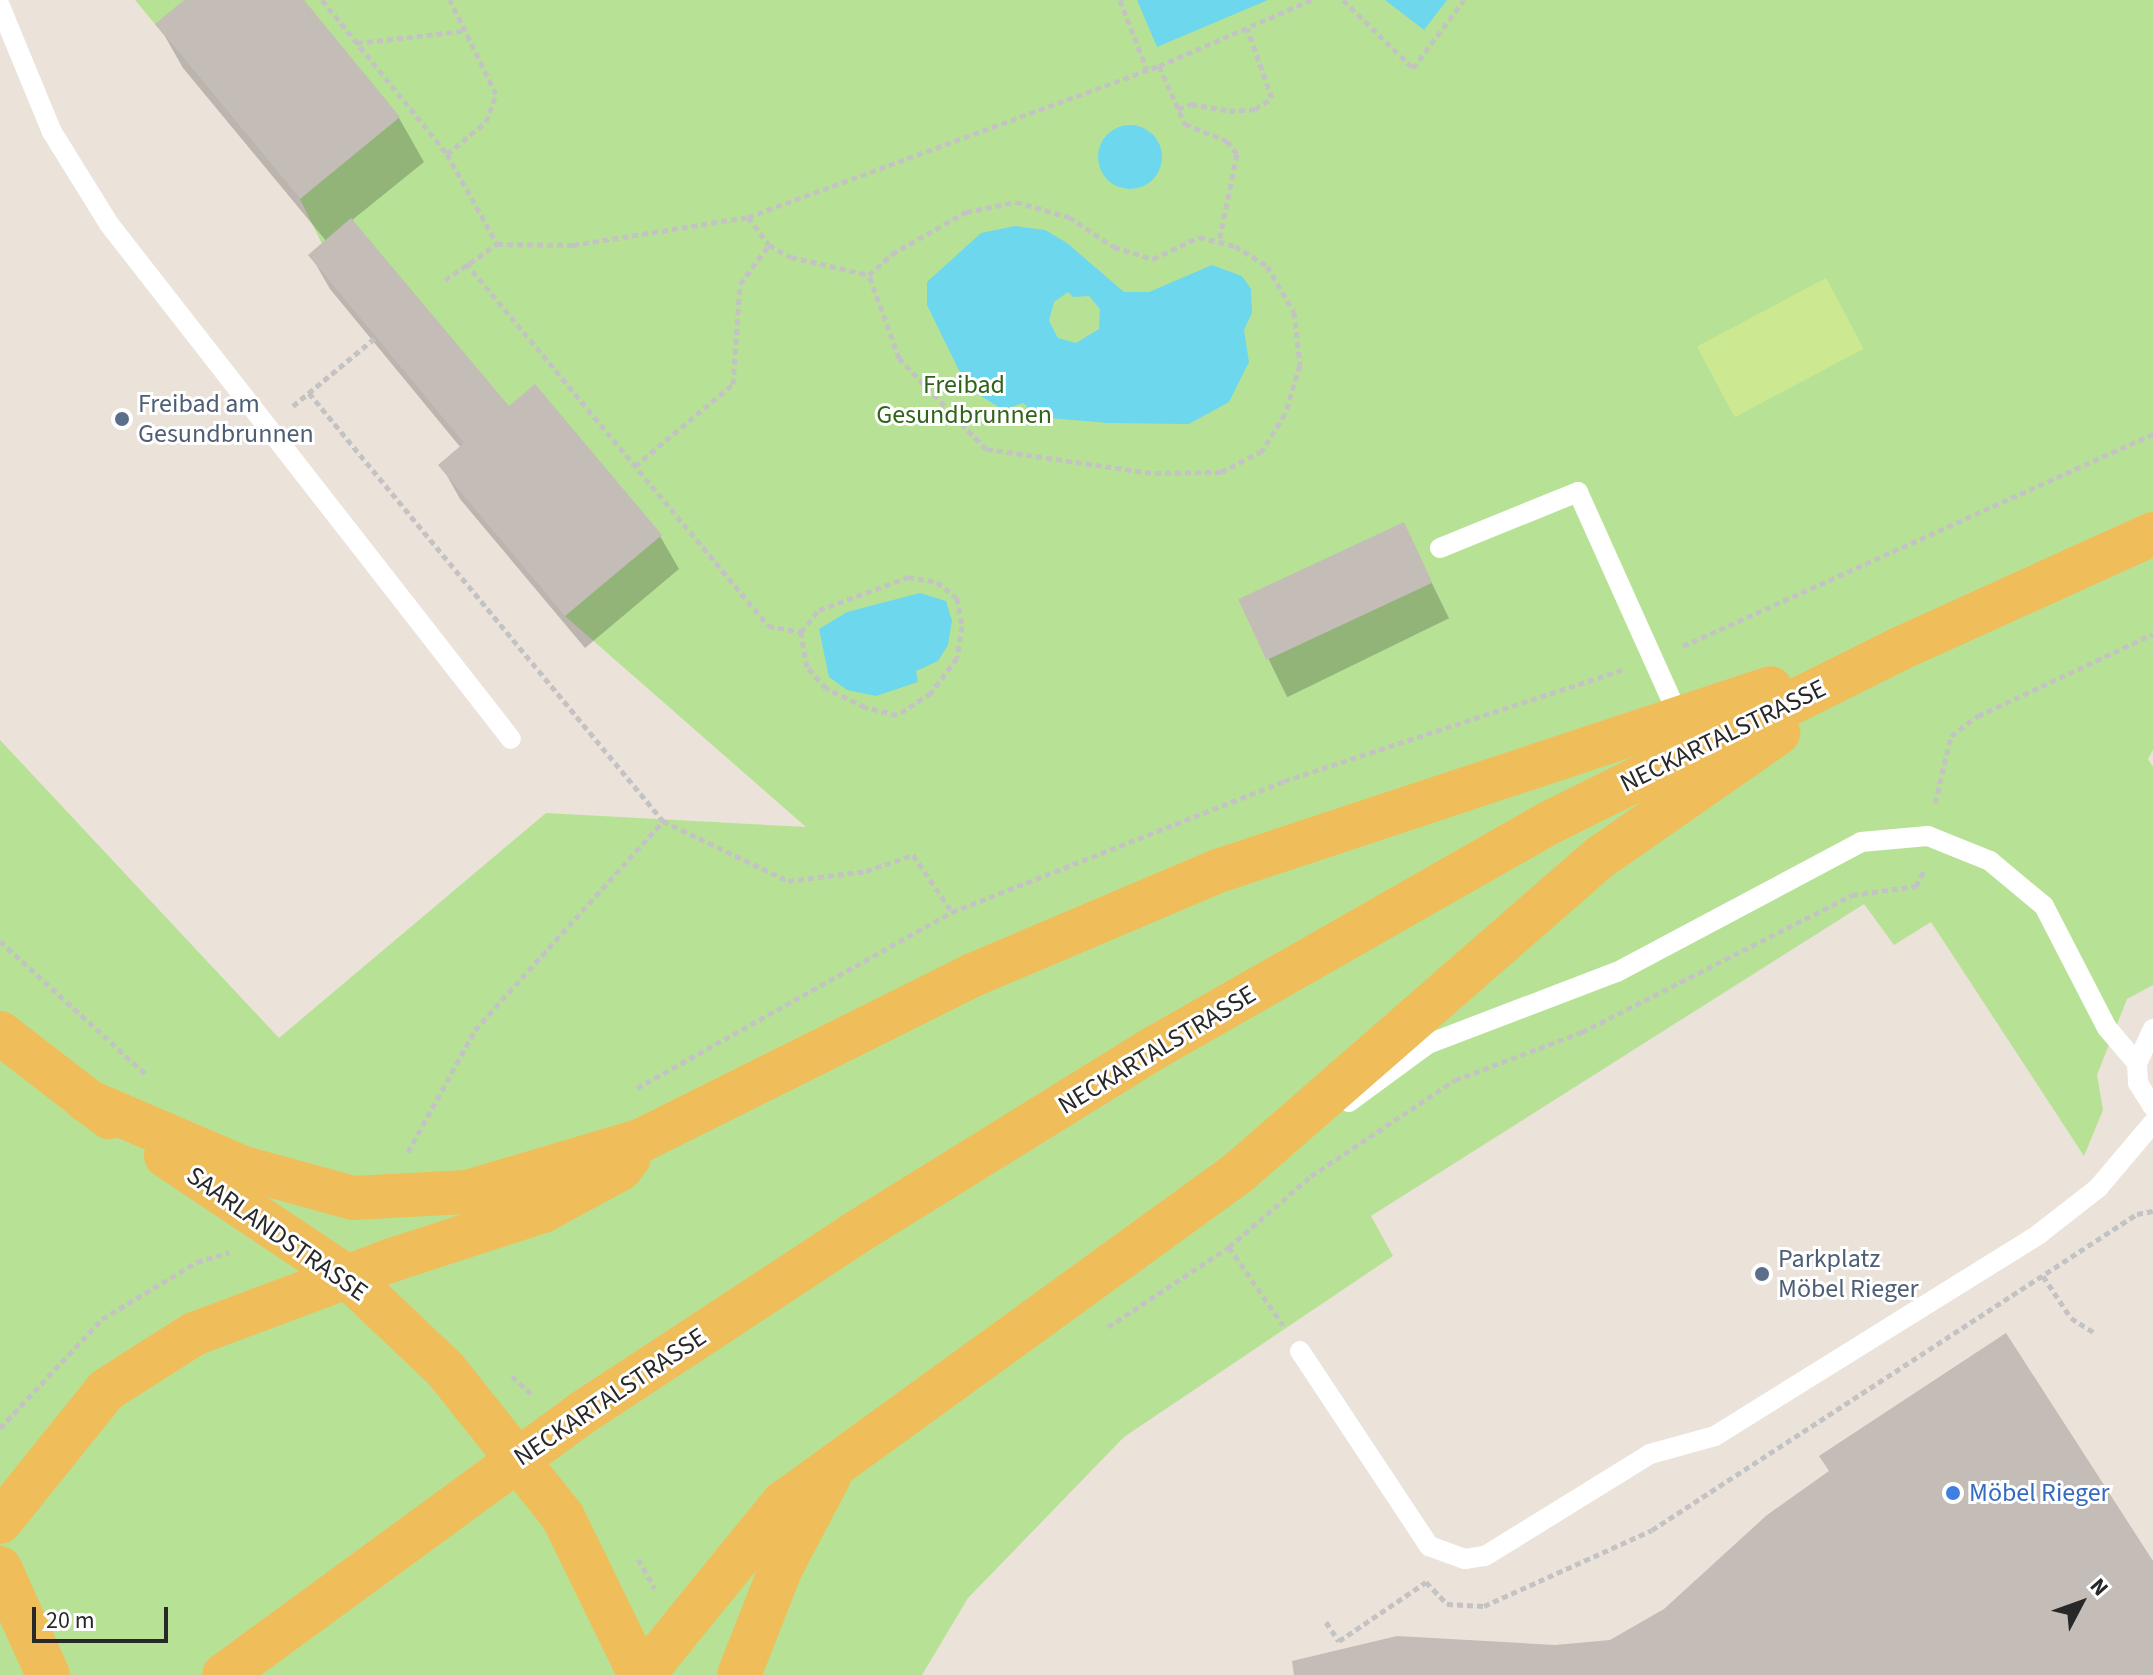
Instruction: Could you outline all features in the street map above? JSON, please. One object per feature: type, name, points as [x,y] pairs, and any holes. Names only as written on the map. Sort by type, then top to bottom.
[{"type":"main road","name":"NECKARTALSTRASSE","points":[[224,1675],[585,1411],[854,1234],[1156,1047],[1547,824],[1897,650],[2153,534]]},
{"type":"main road","points":[[85,1100],[244,1168],[353,1198],[467,1192],[642,1140],[973,975],[1218,871],[1679,717],[1897,650]]},
{"type":"main road","points":[[642,1675],[783,1503],[833,1470],[1238,1173],[1602,856],[1897,650]]},
{"type":"main road","name":"SAARLANDSTRASSE","points":[[0,1033],[85,1100],[349,1278],[445,1369],[535,1476],[583,1555],[642,1675]]},
{"type":"main road","points":[[0,1522],[106,1390],[194,1334],[543,1211],[620,1169],[642,1140]]},
{"type":"main road","points":[[739,1675],[781,1568],[833,1470]]},
{"type":"main road","points":[[0,1568],[44,1670]]},
{"type":"lane","points":[[0,6],[52,132],[109,224],[511,739]]},
{"type":"lane","points":[[1440,548],[1578,492],[1679,717]]},
{"type":"lane","points":[[1238,1173],[1287,1149],[1428,1044],[1617,972],[1861,842],[1928,836],[1990,861],[2044,906],[2107,1028],[2137,1063]]},
{"type":"lane","points":[[2153,1029],[2137,1063],[2138,1083],[2153,1107]]},
{"type":"lane","points":[[1300,1351],[1429,1546],[1465,1559],[1485,1556],[1650,1454],[1715,1436],[2039,1234],[2098,1188],[2153,1123]]},
{"type":"path","points":[[322,0],[447,154],[497,244]]},
{"type":"path","points":[[447,154],[486,122],[496,94],[486,65],[463,31],[450,0]]},
{"type":"path","points":[[1120,0],[1147,70]]},
{"type":"path","points":[[445,280],[497,244],[573,245],[748,217],[1159,66],[1311,0]]},
{"type":"path","points":[[1343,0],[1413,68],[1464,0]]},
{"type":"path","points":[[1178,109],[1191,104],[1229,111],[1255,109],[1272,98],[1247,28]]},
{"type":"path","points":[[357,43],[463,31]]},
{"type":"path","points":[[1159,66],[1185,124],[1227,141],[1237,154],[1219,241]]},
{"type":"path","points":[[1016,202],[1069,217],[1114,247],[1153,259],[1199,237],[1219,241],[1267,266],[1294,312],[1300,365],[1285,414],[1262,451],[1221,472],[1151,473],[986,449],[899,358],[869,275],[892,254],[966,212],[1016,202]]},
{"type":"path","points":[[748,217],[769,245],[815,264],[869,275]]},
{"type":"path","points":[[635,466],[733,384],[740,284],[769,245]]},
{"type":"path","points":[[466,263],[768,626],[801,632]]},
{"type":"path","points":[[266,426],[376,337]]},
{"type":"path","points":[[309,393],[663,821],[788,881],[866,871],[913,855],[952,912],[1284,781],[1652,660],[2153,434]]},
{"type":"path","points":[[908,577],[937,582],[957,598],[962,626],[957,658],[931,693],[897,715],[865,707],[826,688],[807,667],[801,632],[819,610],[908,577]]},
{"type":"path","points":[[1104,1329],[1229,1247],[1311,1176],[1455,1080],[1582,1032],[1852,895],[1916,886],[1927,864],[1928,836],[1951,736],[1978,716],[2153,634]]},
{"type":"path","points":[[406,1156],[415,1131],[475,1030],[663,821]]},
{"type":"path","points":[[0,941],[158,1085]]},
{"type":"path","points":[[1229,1247],[1300,1351]]},
{"type":"path","points":[[2043,1276],[2071,1318],[2095,1333]]},
{"type":"green space","name":"Freibad Gesundbrunnen","points":[[135,0],[2153,0],[2153,750],[2148,759],[2153,767],[2153,985],[2127,999],[2097,1075],[2103,1110],[2084,1156],[1931,922],[1894,945],[1864,904],[1371,1216],[1393,1256],[1124,1437],[968,1598],[922,1675],[0,1675],[0,740],[279,1038],[546,813],[806,827],[565,616],[606,581],[322,244],[300,199]]},
{"type":"green space","points":[[1826,278],[1864,349],[1735,417],[1697,347]]},
{"type":"water","points":[[1137,0],[1268,0],[1157,47]]},
{"type":"water","points":[[1385,0],[1447,0],[1424,30]]},
{"type":"water","points":[[1130,125],[1142,127],[1153,134],[1160,145],[1160,169],[1153,180],[1142,187],[1130,189],[1118,187],[1107,180],[1100,169],[1098,157],[1100,145],[1107,134],[1118,127]]},
{"type":"water","points":[[1015,226],[1045,230],[1067,243],[1124,292],[1149,292],[1212,265],[1242,276],[1251,289],[1252,313],[1244,330],[1249,362],[1229,402],[1189,424],[1108,423],[1038,417],[1023,403],[1003,410],[967,387],[927,305],[927,282],[981,233]],"holes":[[[1068,292],[1073,297],[1089,296],[1100,309],[1099,329],[1076,343],[1058,338],[1049,321],[1054,302]]]},
{"type":"water","points":[[920,593],[946,601],[952,621],[948,645],[938,661],[916,671],[918,682],[876,696],[847,690],[829,677],[819,629],[847,612]]},
{"type":"building","points":[[184,0],[304,0],[400,117],[300,199],[155,24]]},
{"type":"building","points":[[351,218],[509,406],[535,384],[662,535],[565,616],[438,465],[464,443],[308,255]]},
{"type":"building","points":[[1404,522],[1432,583],[1266,660],[1238,599]]},
{"type":"building","name":"Möbel Rieger","points":[[2006,1333],[2153,1561],[2153,1675],[1294,1675],[1292,1661],[1397,1636],[1555,1645],[1610,1640],[1664,1609],[1767,1515],[1829,1471],[1819,1456]]},
{"type":"place","name":"Freibad am Gesundbrunnen","points":[[122,419]]},
{"type":"place","name":"Parkplatz Möbel Rieger","points":[[1762,1274]]},
{"type":"place","name":"Möbel Rieger","points":[[1953,1493]]}]
